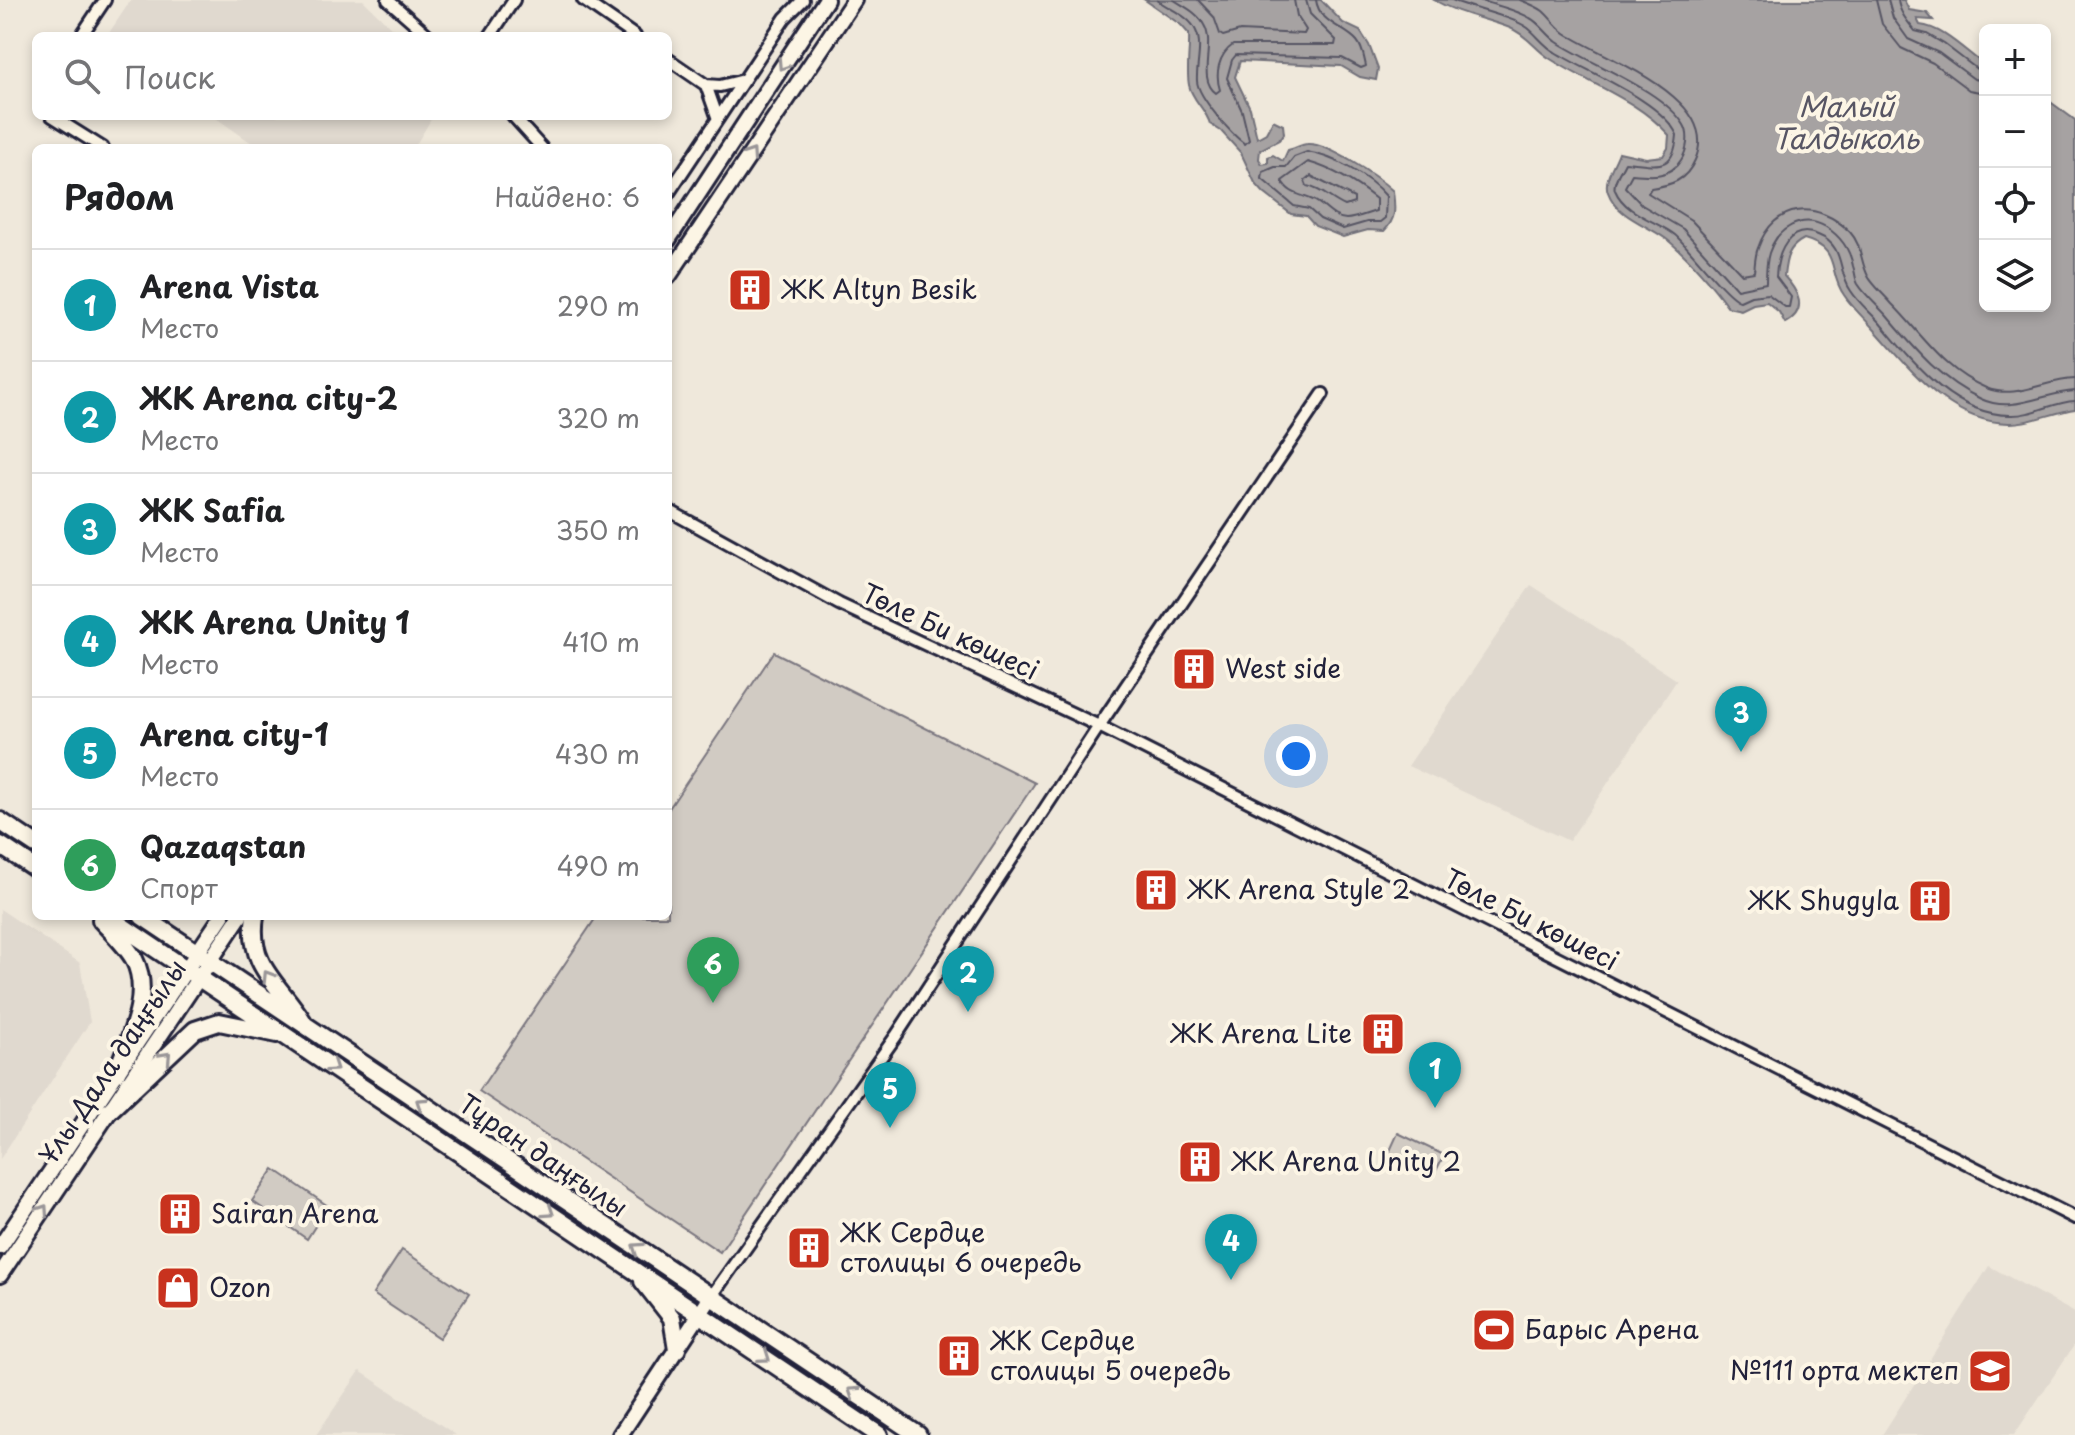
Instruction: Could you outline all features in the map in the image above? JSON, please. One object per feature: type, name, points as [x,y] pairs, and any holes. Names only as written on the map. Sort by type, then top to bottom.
[{"type":"main road","points":[[0,821],[32,842]]},
{"type":"main road","points":[[0,845],[32,866]]},
{"type":"main road","points":[[101,920],[134,960],[140,981],[140,1008],[116,1074]]},
{"type":"main road","name":"Тұран даңғылы","points":[[113,920],[879,1435]]},
{"type":"main road","name":"Тұран даңғылы","points":[[148,920],[918,1435]]},
{"type":"main road","points":[[255,920],[255,945],[265,973],[294,1007],[306,1027]]},
{"type":"main road","points":[[109,1111],[181,1041],[206,1025],[229,1023],[288,1037]]},
{"type":"main road","points":[[639,1272],[648,1289],[672,1318],[677,1349]]},
{"type":"street","points":[[84,32],[105,0]]},
{"type":"street","points":[[388,0],[424,32]]},
{"type":"street","points":[[493,32],[514,0]]},
{"type":"street","points":[[583,0],[629,32]]},
{"type":"street","points":[[672,188],[785,18],[803,0]]},
{"type":"street","points":[[672,234],[826,0]]},
{"type":"street","points":[[672,271],[854,0]]},
{"type":"street","points":[[672,62],[706,85],[720,86],[744,80]]},
{"type":"street","points":[[706,85],[718,119]]},
{"type":"street","points":[[58,120],[97,144]]},
{"type":"street","points":[[517,120],[538,144]]},
{"type":"street","points":[[620,1435],[711,1297],[896,1036],[1099,726],[1323,394]]},
{"type":"street","name":"Төле Би көшесі","points":[[672,512],[839,604],[1099,726],[2075,1218]]},
{"type":"street","name":"Ұлы Дала даңғылы","points":[[203,958],[220,920]]},
{"type":"street","name":"Ұлы Дала даңғылы","points":[[0,1275],[109,1111],[193,973],[236,920]]},
{"type":"street","name":"Ұлы Дала даңғылы","points":[[0,1247],[116,1074],[193,973]]},
{"type":"shaded area","points":[[131,0],[363,0],[396,32],[110,32]]},
{"type":"shaded area","points":[[219,120],[431,120],[416,144],[253,144]]},
{"type":"shaded area","points":[[1531,585],[1677,680],[1569,841],[1408,766]]},
{"type":"shaded area","points":[[774,652],[1035,783],[720,1252],[479,1091],[594,920],[672,920],[672,804]]},
{"type":"shaded area","points":[[0,909],[80,963],[90,1022],[0,1159]]},
{"type":"shaded area","points":[[1398,1133],[1444,1155],[1433,1177],[1388,1155]]},
{"type":"shaded area","points":[[274,1169],[328,1206],[307,1239],[252,1201]]},
{"type":"shaded area","points":[[402,1250],[469,1294],[439,1338],[373,1294]]},
{"type":"shaded area","name":"№111 орта мектеп","points":[[1989,1266],[2075,1313],[2075,1344],[2014,1435],[1882,1435]]},
{"type":"shaded area","points":[[360,1371],[456,1435],[316,1435]]},
{"type":"water","points":[[1145,0],[1321,0],[1343,23],[1360,31],[1378,69],[1376,80],[1360,77],[1341,66],[1240,61],[1235,77],[1250,108],[1257,138],[1266,133],[1273,120],[1283,125],[1284,134],[1279,140],[1260,150],[1262,164],[1268,163],[1268,157],[1273,155],[1283,161],[1288,150],[1305,144],[1339,154],[1393,191],[1393,217],[1384,231],[1368,230],[1343,237],[1315,226],[1306,216],[1291,214],[1264,193],[1255,183],[1241,153],[1221,131],[1210,124],[1191,90],[1189,34]]},
{"type":"water","name":"Малый Талдыколь","points":[[1434,0],[1904,0],[1909,10],[1927,13],[1933,20],[1917,19],[1920,25],[1946,35],[1979,60],[1979,312],[2051,312],[2051,102],[2075,120],[2075,409],[2009,423],[1987,421],[1949,403],[1916,375],[1850,303],[1839,286],[1832,262],[1824,249],[1804,239],[1791,249],[1784,276],[1799,300],[1797,312],[1792,318],[1785,323],[1779,312],[1767,302],[1741,310],[1728,307],[1677,249],[1619,209],[1608,192],[1608,177],[1619,152],[1646,158],[1663,156],[1668,148],[1669,135],[1642,111],[1549,58],[1516,31]]},
{"type":"place","name":"ЖК Altyn Besik","points":[[750,290]]},
{"type":"place","name":"West side","points":[[1194,669]]},
{"type":"place","name":"ЖК Safia","points":[[1741,752]]},
{"type":"place","name":"ЖК Arena Style 2","points":[[1156,890]]},
{"type":"place","name":"ЖК Shugyla","points":[[1930,901]]},
{"type":"place","name":"Qazaqstan","points":[[713,1003]]},
{"type":"place","name":"ЖК Arena city-2","points":[[968,1012]]},
{"type":"place","name":"ЖК Arena Lite","points":[[1383,1034]]},
{"type":"place","name":"Arena Vista","points":[[1435,1108]]},
{"type":"place","name":"Arena city-1","points":[[890,1128]]},
{"type":"place","name":"ЖК Arena Unity 2","points":[[1200,1162]]},
{"type":"place","name":"Sairan Arena","points":[[180,1214]]},
{"type":"place","name":"ЖК Сердце столицы 6 очередь","points":[[809,1248]]},
{"type":"place","name":"ЖК Arena Unity 1","points":[[1231,1280]]},
{"type":"place","name":"Ozon","points":[[178,1288]]},
{"type":"place","name":"Барыс Арена","points":[[1494,1330]]},
{"type":"place","name":"ЖК Сердце столицы 5 очередь","points":[[959,1356]]},
{"type":"place","name":"№111 орта мектеп","points":[[1990,1371]]}]
